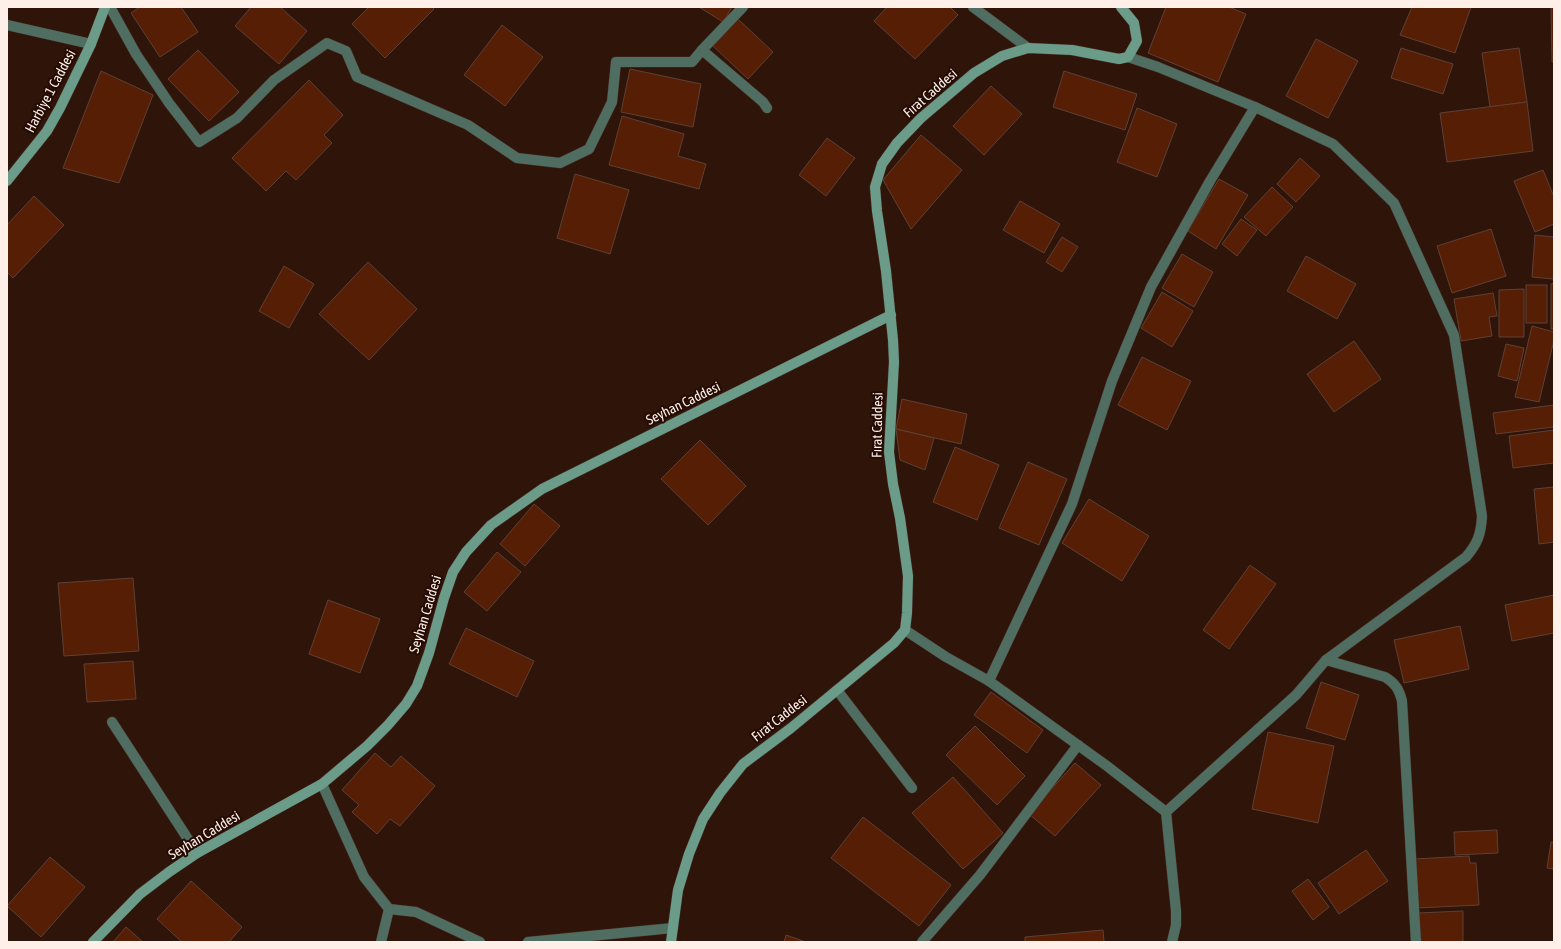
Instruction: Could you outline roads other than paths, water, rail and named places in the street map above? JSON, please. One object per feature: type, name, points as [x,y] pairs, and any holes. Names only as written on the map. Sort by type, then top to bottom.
[{"type":"street","name":"Harbiye 1 Caddesi","points":[[7,181],[47,131],[60,108],[91,44],[105,7]]},
{"type":"street","points":[[110,7],[136,54],[169,103],[199,142],[237,118],[274,80],[327,43],[346,51],[357,77],[468,125],[517,158],[560,163],[589,149],[612,102],[616,62],[692,62],[743,7]]},
{"type":"street","points":[[973,7],[1028,48]]},
{"type":"street","points":[[1121,7],[1134,23],[1137,41],[1128,57],[1158,67],[1254,107],[1333,144],[1394,203],[1454,335],[1482,516],[1482,530],[1476,544],[1466,557],[1326,660],[1296,696],[1166,812]]},
{"type":"street","points":[[7,25],[91,44]]},
{"type":"street","name":"Fırat Caddesi","points":[[671,942],[678,890],[689,854],[703,819],[720,793],[744,764],[791,728],[894,643],[905,630],[908,613],[908,576],[889,452],[894,362],[891,316],[875,187],[882,164],[897,143],[921,118],[974,74],[1002,56],[1028,48],[1072,50],[1119,59],[1128,57]]},
{"type":"street","points":[[702,50],[763,102],[767,108]]},
{"type":"street","points":[[990,681],[1072,504],[1112,381],[1151,287],[1210,181],[1254,107]]},
{"type":"street","name":"Seyhan Caddesi","points":[[93,942],[140,894],[197,853],[322,784],[367,746],[388,725],[406,704],[417,686],[429,653],[444,598],[453,572],[466,552],[491,525],[542,489],[891,316]]},
{"type":"street","points":[[905,630],[946,657],[990,681],[1078,745],[1166,812],[1176,911],[1176,925],[1172,942]]},
{"type":"street","points":[[1326,660],[1385,676],[1399,689],[1402,701],[1416,942]]},
{"type":"street","points":[[837,690],[912,788]]},
{"type":"street","points":[[112,722],[197,853]]},
{"type":"street","points":[[922,942],[975,881],[1078,745]]},
{"type":"street","points":[[322,784],[364,877],[388,909],[416,912],[480,942]]},
{"type":"street","points":[[381,942],[388,909]]},
{"type":"street","points":[[528,942],[673,928]]}]
